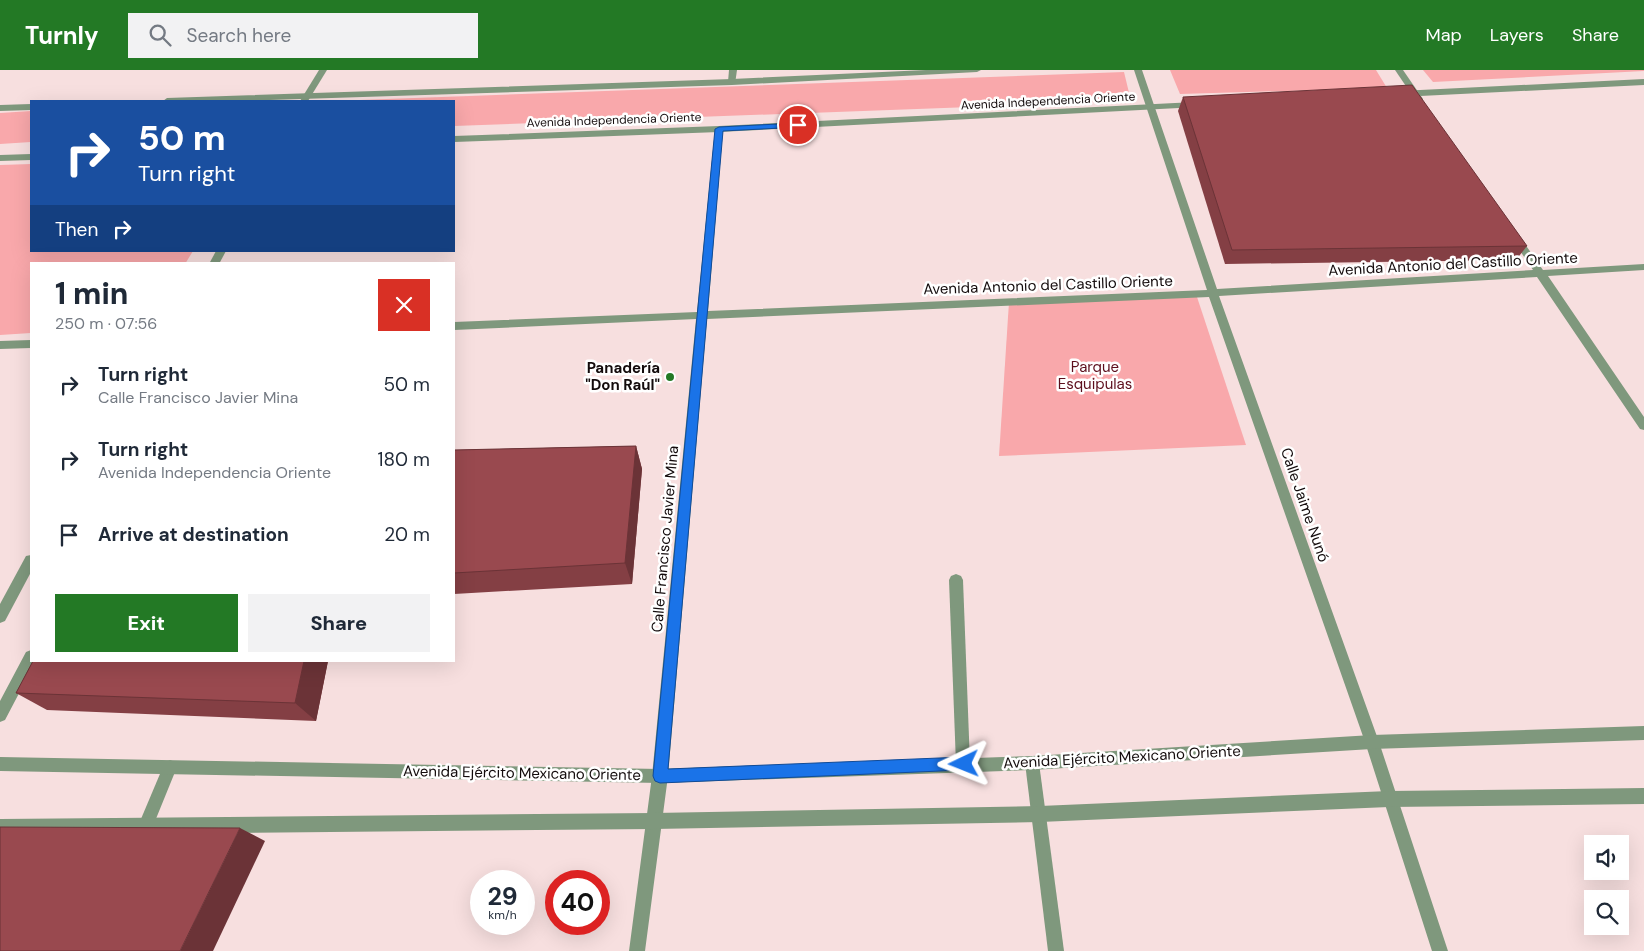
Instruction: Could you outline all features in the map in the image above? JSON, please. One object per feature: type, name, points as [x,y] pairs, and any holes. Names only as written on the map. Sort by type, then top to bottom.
[{"type":"street","points":[[306,98],[323,70]]},
{"type":"street","points":[[732,82],[733,70]]},
{"type":"street","points":[[213,100],[732,82],[977,70]]},
{"type":"street","name":"Calle Jaime Nunó","points":[[1138,70],[1213,293],[1372,742],[1389,800],[1440,951]]},
{"type":"street","points":[[1399,70],[1426,108]]},
{"type":"street","points":[[1386,94],[1644,82]]},
{"type":"street","name":"Avenida Independencia Oriente","points":[[455,139],[719,129],[1200,105]]},
{"type":"street","points":[[0,108],[30,107]]},
{"type":"street","name":"Calle Francisco Javier Mina","points":[[638,951],[660,776],[719,129]]},
{"type":"street","points":[[0,158],[30,157]]},
{"type":"street","points":[[1508,226],[1644,426]]},
{"type":"street","name":"Avenida Antonio del Castillo Oriente","points":[[455,326],[1213,293],[1644,267]]},
{"type":"street","points":[[0,345],[30,344]]},
{"type":"street","points":[[0,617],[30,562]]},
{"type":"street","points":[[956,580],[964,764]]},
{"type":"street","points":[[0,715],[30,658]]},
{"type":"street","name":"Avenida Ejército Mexicano Oriente","points":[[0,764],[660,776],[1032,763],[1372,742],[1644,734]]},
{"type":"street","points":[[1032,763],[1056,951]]},
{"type":"street","points":[[146,826],[170,767]]},
{"type":"street","points":[[0,827],[654,821],[1040,814],[1389,800],[1644,796]]},
{"type":"green space","points":[[1170,70],[1376,70],[1387,88],[1180,94]]},
{"type":"green space","points":[[1423,70],[1644,70],[1644,71],[1433,82]]},
{"type":"green space","points":[[1124,72],[1131,101],[455,126],[455,100],[359,100]]},
{"type":"green space","points":[[30,111],[30,142],[0,144],[0,113]]},
{"type":"green space","points":[[30,164],[30,252],[192,252],[186,262],[30,262],[30,333],[0,335],[0,165]]},
{"type":"green space","name":"Parque Esquipulas","points":[[1197,297],[1246,445],[999,456],[1009,302]]},
{"type":"building","points":[[1412,85],[1527,246],[1232,250],[1183,97]]},
{"type":"building","points":[[636,446],[625,563],[455,573],[455,450]]},
{"type":"building","points":[[32,662],[304,662],[295,703],[16,693]]},
{"type":"building","points":[[0,827],[240,828],[180,951],[0,951]]},
{"type":"place","name":"Panadería \"Don Raúl\"","points":[[670,377]]},
{"type":"route","points":[[798,125],[719,129],[660,776],[964,764]]}]
